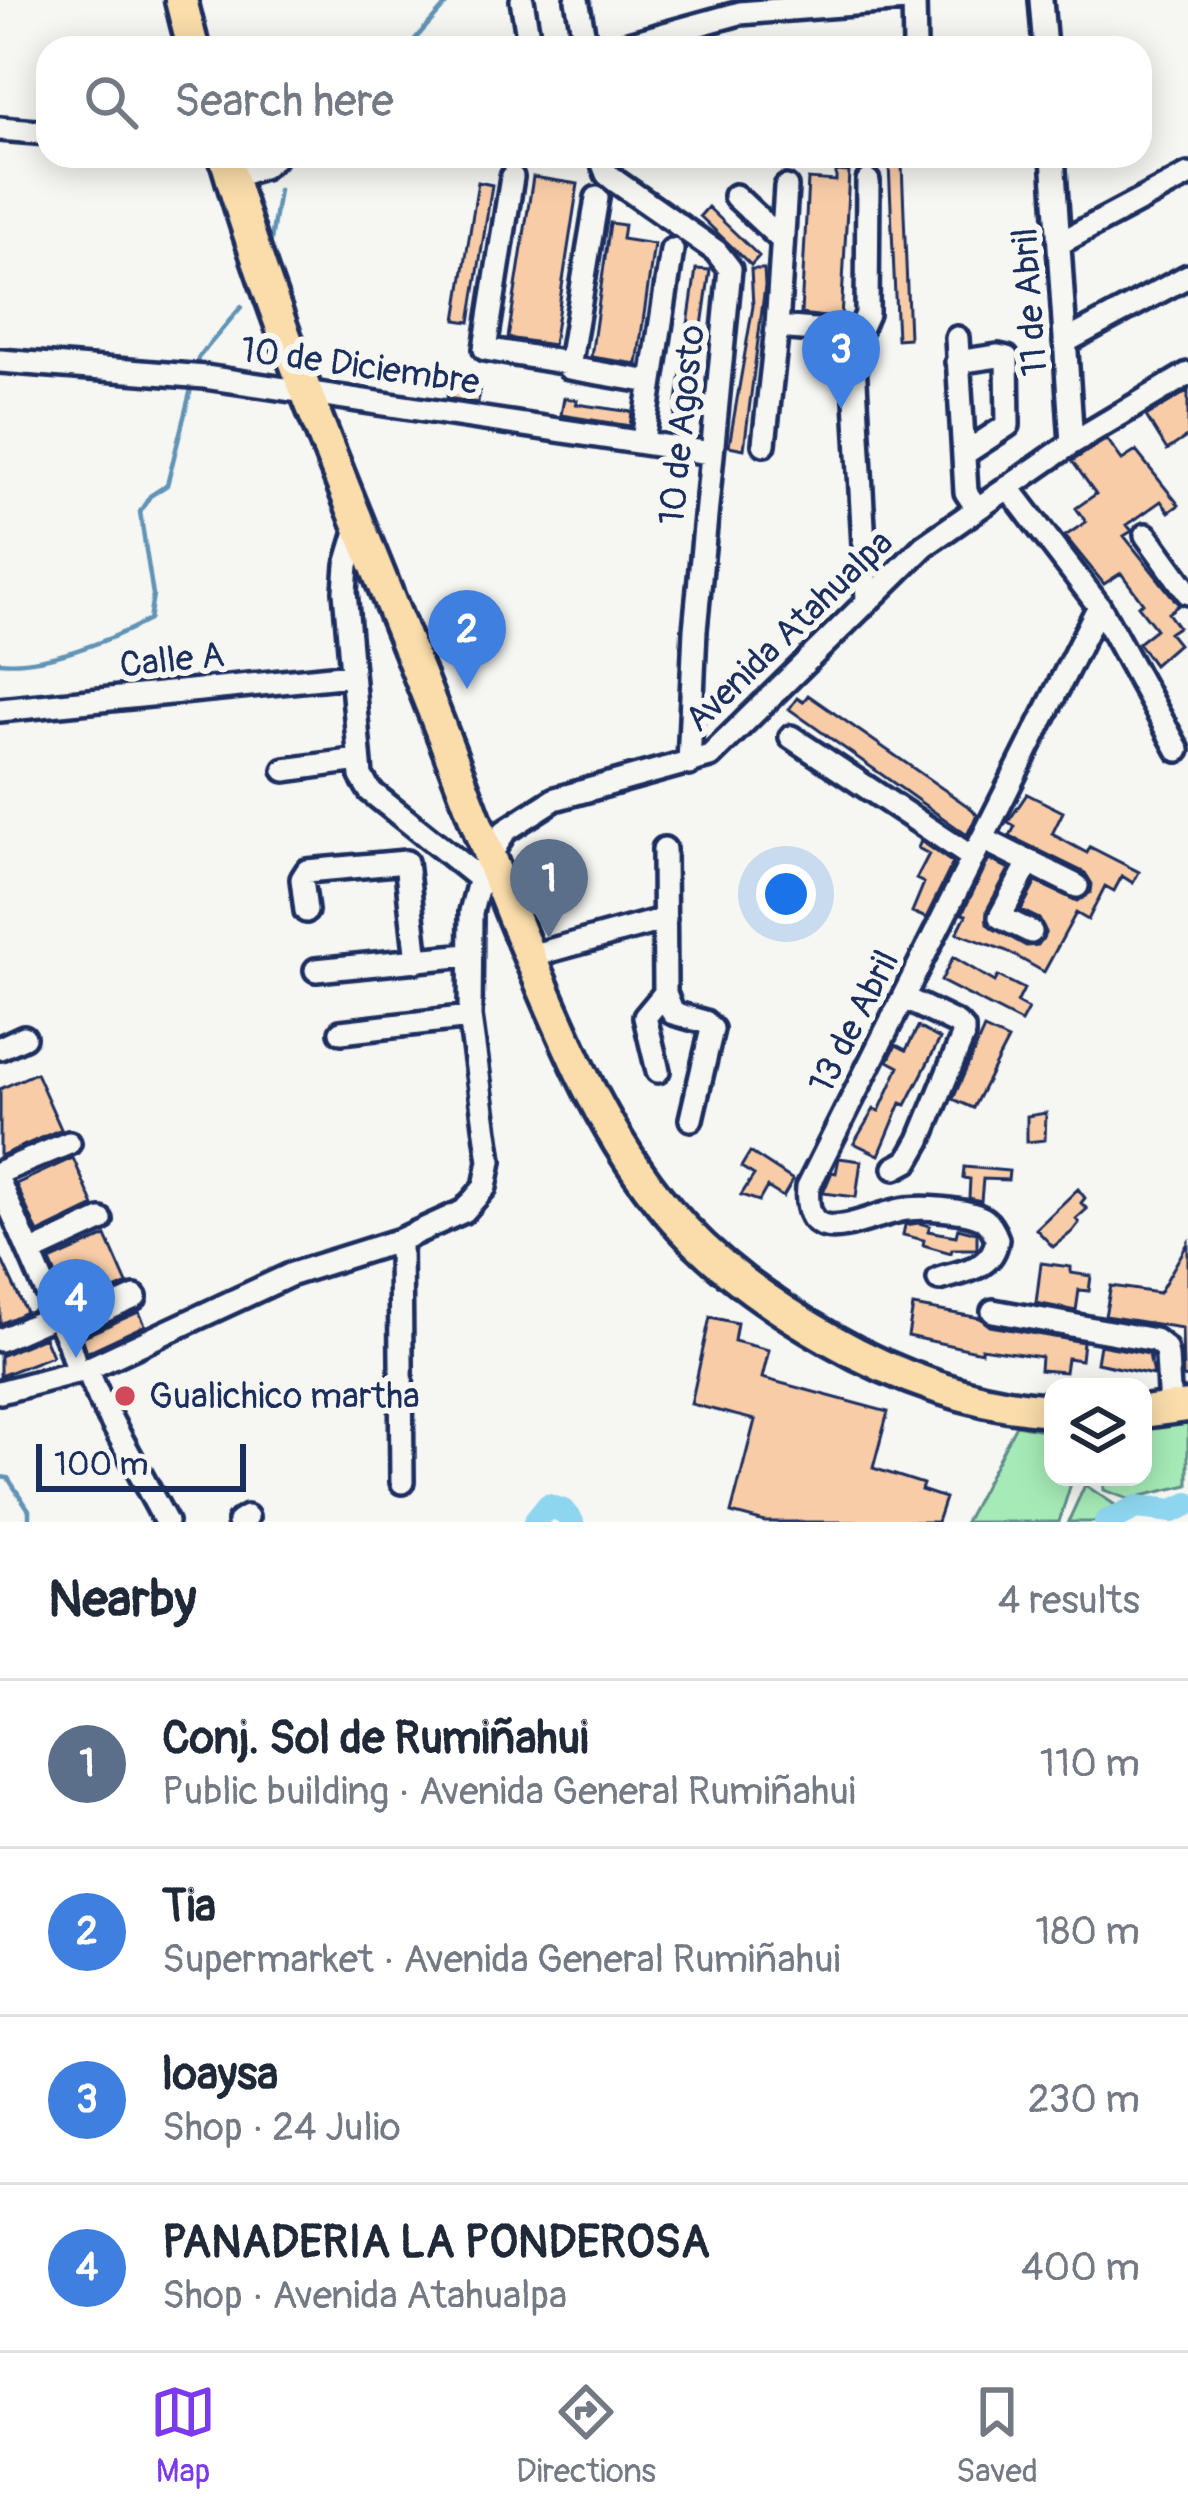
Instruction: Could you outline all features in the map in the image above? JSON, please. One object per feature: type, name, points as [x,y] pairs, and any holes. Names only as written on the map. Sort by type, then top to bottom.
[{"type":"highway","points":[[181,0],[191,36]]},
{"type":"highway","points":[[229,168],[485,867],[608,1125],[668,1212],[719,1262],[780,1311],[864,1358],[945,1388],[1044,1409]]},
{"type":"street","points":[[522,0],[528,36]]},
{"type":"street","points":[[578,0],[584,36]]},
{"type":"street","points":[[654,36],[753,6],[905,0],[912,36]]},
{"type":"street","points":[[1041,0],[1044,36]]},
{"type":"street","points":[[0,129],[36,132]]},
{"type":"street","name":"10 de Agosto","points":[[605,168],[616,182],[716,251],[730,269],[695,630],[689,764]]},
{"type":"street","name":"11 de Abril","points":[[1054,168],[1072,443]]},
{"type":"street","points":[[1060,243],[1188,175]]},
{"type":"street","points":[[512,177],[484,349],[568,363]]},
{"type":"street","points":[[867,599],[853,345],[867,314],[868,181]]},
{"type":"street","points":[[764,444],[786,187]]},
{"type":"street","points":[[735,196],[782,240]]},
{"type":"street","points":[[597,198],[568,363],[573,371],[651,382]]},
{"type":"street","points":[[643,440],[672,250]]},
{"type":"street","points":[[1065,342],[1188,276]]},
{"type":"street","points":[[777,327],[827,331],[853,345]]},
{"type":"street","points":[[957,338],[967,493],[976,507]]},
{"type":"street","points":[[957,362],[1006,358],[1008,425],[964,454]]},
{"type":"street","name":"10 de Diciembre","points":[[0,361],[205,377],[710,453]]},
{"type":"street","name":"Avenida Atahualpa","points":[[485,867],[505,831],[555,800],[710,757],[924,546],[1072,443],[1188,374]]},
{"type":"street","points":[[1008,487],[1099,606],[1178,750]]},
{"type":"street","points":[[0,1392],[82,1369],[292,1274],[400,1240],[464,1211],[485,1187],[490,1149],[470,1017],[468,956],[471,912],[485,867],[370,791],[358,760],[345,591],[359,525]]},
{"type":"street","points":[[1146,535],[1186,587]]},
{"type":"street","name":"13 de Abril","points":[[939,1279],[982,1266],[996,1250],[998,1238],[981,1215],[904,1210],[839,1228],[816,1222],[806,1206],[808,1187],[1099,606]]},
{"type":"street","name":"Calle A","points":[[0,710],[351,675]]},
{"type":"street","points":[[791,737],[978,849],[1030,861],[1077,886]]},
{"type":"street","points":[[285,770],[358,760]]},
{"type":"street","points":[[664,849],[665,993],[673,1013],[712,1028],[692,1119]]},
{"type":"street","points":[[1030,861],[1000,917],[1031,932]]},
{"type":"street","points":[[306,911],[302,879],[307,871],[406,862],[417,961]]},
{"type":"street","points":[[530,956],[664,919]]},
{"type":"street","points":[[316,970],[468,956]]},
{"type":"street","points":[[658,1071],[645,1017],[665,993]]},
{"type":"street","points":[[895,1168],[908,1161],[920,1140],[963,1036],[956,1023],[904,998]]},
{"type":"street","points":[[341,1032],[470,1017]]},
{"type":"street","points":[[0,1048],[24,1037]]},
{"type":"street","points":[[0,1172],[69,1143]]},
{"type":"street","points":[[0,1184],[9,1229],[30,1253],[82,1369],[166,1522]]},
{"type":"street","points":[[30,1253],[101,1220]]},
{"type":"street","points":[[400,1240],[402,1482]]},
{"type":"street","points":[[0,1340],[135,1298]]},
{"type":"street","points":[[993,1311],[1155,1340],[1167,1356],[1167,1409]]},
{"type":"green space","points":[[1188,1421],[1188,1485],[1128,1499],[1104,1490],[1104,1486],[1152,1486],[1152,1427]]},
{"type":"green space","points":[[1016,1425],[1044,1430],[1044,1486],[1070,1486],[1059,1522],[965,1522]]},
{"type":"green space","points":[[1085,1486],[1118,1507],[1093,1522],[1068,1522]]},
{"type":"building","points":[[889,168],[902,168],[909,338],[897,339]]},
{"type":"building","points":[[836,171],[849,172],[841,319],[801,314],[808,179],[836,181]]},
{"type":"building","points":[[533,177],[578,184],[553,345],[508,338]]},
{"type":"building","points":[[478,182],[492,185],[470,322],[456,320]]},
{"type":"building","points":[[708,207],[759,256],[751,265],[700,216]]},
{"type":"building","points":[[610,223],[624,225],[622,239],[654,244],[637,364],[591,357]]},
{"type":"building","points":[[696,269],[710,270],[688,424],[674,422]]},
{"type":"building","points":[[751,269],[764,269],[765,286],[744,449],[729,446],[753,306]]},
{"type":"building","points":[[451,370],[466,372],[465,384],[480,386],[478,403],[447,398]]},
{"type":"building","points":[[1188,391],[1188,436],[1167,450],[1146,416]]},
{"type":"building","points":[[564,398],[632,412],[630,426],[561,415]]},
{"type":"building","points":[[1107,439],[1122,460],[1136,451],[1179,505],[1169,512],[1161,501],[1127,525],[1132,531],[1124,536],[1179,605],[1168,613],[1178,627],[1169,633],[1178,644],[1154,665],[1138,643],[1156,629],[1138,606],[1143,603],[1121,573],[1104,584],[1065,536],[1086,522],[1076,508],[1096,494],[1072,461]]},
{"type":"building","points":[[808,695],[972,809],[977,815],[967,835],[789,709],[797,698],[803,702]]},
{"type":"building","points":[[1027,794],[1063,812],[1052,834],[1139,872],[1133,883],[1122,876],[1114,891],[1105,886],[1088,920],[1076,913],[1044,972],[1007,951],[957,933],[989,859],[1009,869],[987,910],[987,924],[1026,946],[1038,945],[1046,932],[1039,919],[1021,910],[1036,882],[1077,901],[1091,892],[1085,873],[1010,836],[1015,826],[1008,822]]},
{"type":"building","points":[[921,841],[953,863],[926,918],[912,912],[924,883],[916,879],[929,854],[918,848]]},
{"type":"building","points":[[953,957],[995,982],[998,976],[1024,989],[1017,1003],[1028,1009],[1021,1022],[941,981]]},
{"type":"building","points":[[918,1027],[940,1039],[906,1105],[901,1103],[879,1155],[854,1143],[874,1109],[879,1111],[899,1067],[888,1061],[896,1045],[906,1050]]},
{"type":"building","points":[[984,1029],[1008,1040],[973,1108],[953,1099]]},
{"type":"building","points":[[36,1073],[61,1129],[0,1156],[0,1089]]},
{"type":"building","points":[[1046,1113],[1045,1140],[1027,1142],[1027,1116]]},
{"type":"building","points":[[750,1152],[793,1180],[783,1197],[767,1187],[759,1201],[741,1195],[754,1175],[741,1167]]},
{"type":"building","points":[[73,1158],[94,1206],[38,1233],[16,1184]]},
{"type":"building","points":[[839,1158],[861,1161],[856,1197],[823,1193]]},
{"type":"building","points":[[964,1167],[1009,1171],[1008,1180],[983,1179],[981,1201],[969,1198],[970,1179],[963,1178]]},
{"type":"building","points":[[1078,1189],[1087,1209],[1076,1219],[1079,1223],[1072,1232],[1053,1247],[1036,1229]]},
{"type":"building","points":[[905,1225],[930,1226],[928,1231],[956,1236],[958,1228],[977,1233],[977,1249],[952,1249],[951,1253],[903,1235]]},
{"type":"building","points":[[106,1236],[127,1284],[71,1310],[50,1261]]},
{"type":"building","points":[[1188,1243],[1188,1378],[1183,1377],[1182,1328],[1105,1316],[1111,1286],[1159,1293]]},
{"type":"building","points":[[0,1256],[26,1312],[0,1324]]},
{"type":"building","points":[[1041,1263],[1071,1267],[1071,1273],[1091,1276],[1089,1291],[1079,1290],[1076,1311],[1036,1303]]},
{"type":"building","points":[[913,1306],[980,1318],[990,1326],[1083,1342],[1081,1360],[1067,1358],[1065,1372],[1040,1370],[1041,1357],[981,1348],[981,1352],[908,1336]]},
{"type":"building","points":[[139,1312],[145,1325],[87,1352],[82,1337]]},
{"type":"building","points":[[710,1317],[737,1323],[734,1341],[769,1350],[762,1378],[888,1412],[873,1468],[923,1484],[921,1490],[945,1498],[937,1522],[765,1522],[731,1513],[755,1420],[691,1404]]},
{"type":"building","points":[[44,1337],[52,1356],[0,1376],[0,1356]]},
{"type":"building","points":[[1100,1345],[1149,1354],[1153,1375],[1097,1363]]},
{"type":"waterway","points":[[418,36],[450,0]]},
{"type":"waterway","points":[[269,253],[279,190]]},
{"type":"waterway","points":[[196,368],[198,358],[241,307]]},
{"type":"waterway","points":[[0,662],[56,656],[149,620],[153,595],[140,512],[150,496],[167,485],[192,385]]},
{"type":"waterway","points":[[0,1477],[8,1478],[29,1510],[29,1522]]},
{"type":"waterway","points":[[1106,1522],[1137,1507],[1173,1511],[1188,1504]]},
{"type":"waterway","points":[[535,1522],[548,1506],[563,1511],[572,1522]]},
{"type":"place","name":"loaysa","points":[[841,409]]},
{"type":"place","name":"Tia","points":[[467,689]]},
{"type":"place","name":"Conj. Sol de Rumiñahui","points":[[549,938]]},
{"type":"place","name":"PANADERIA LA PONDEROSA","points":[[76,1358]]},
{"type":"place","name":"Gualichico martha","points":[[125,1396]]}]
